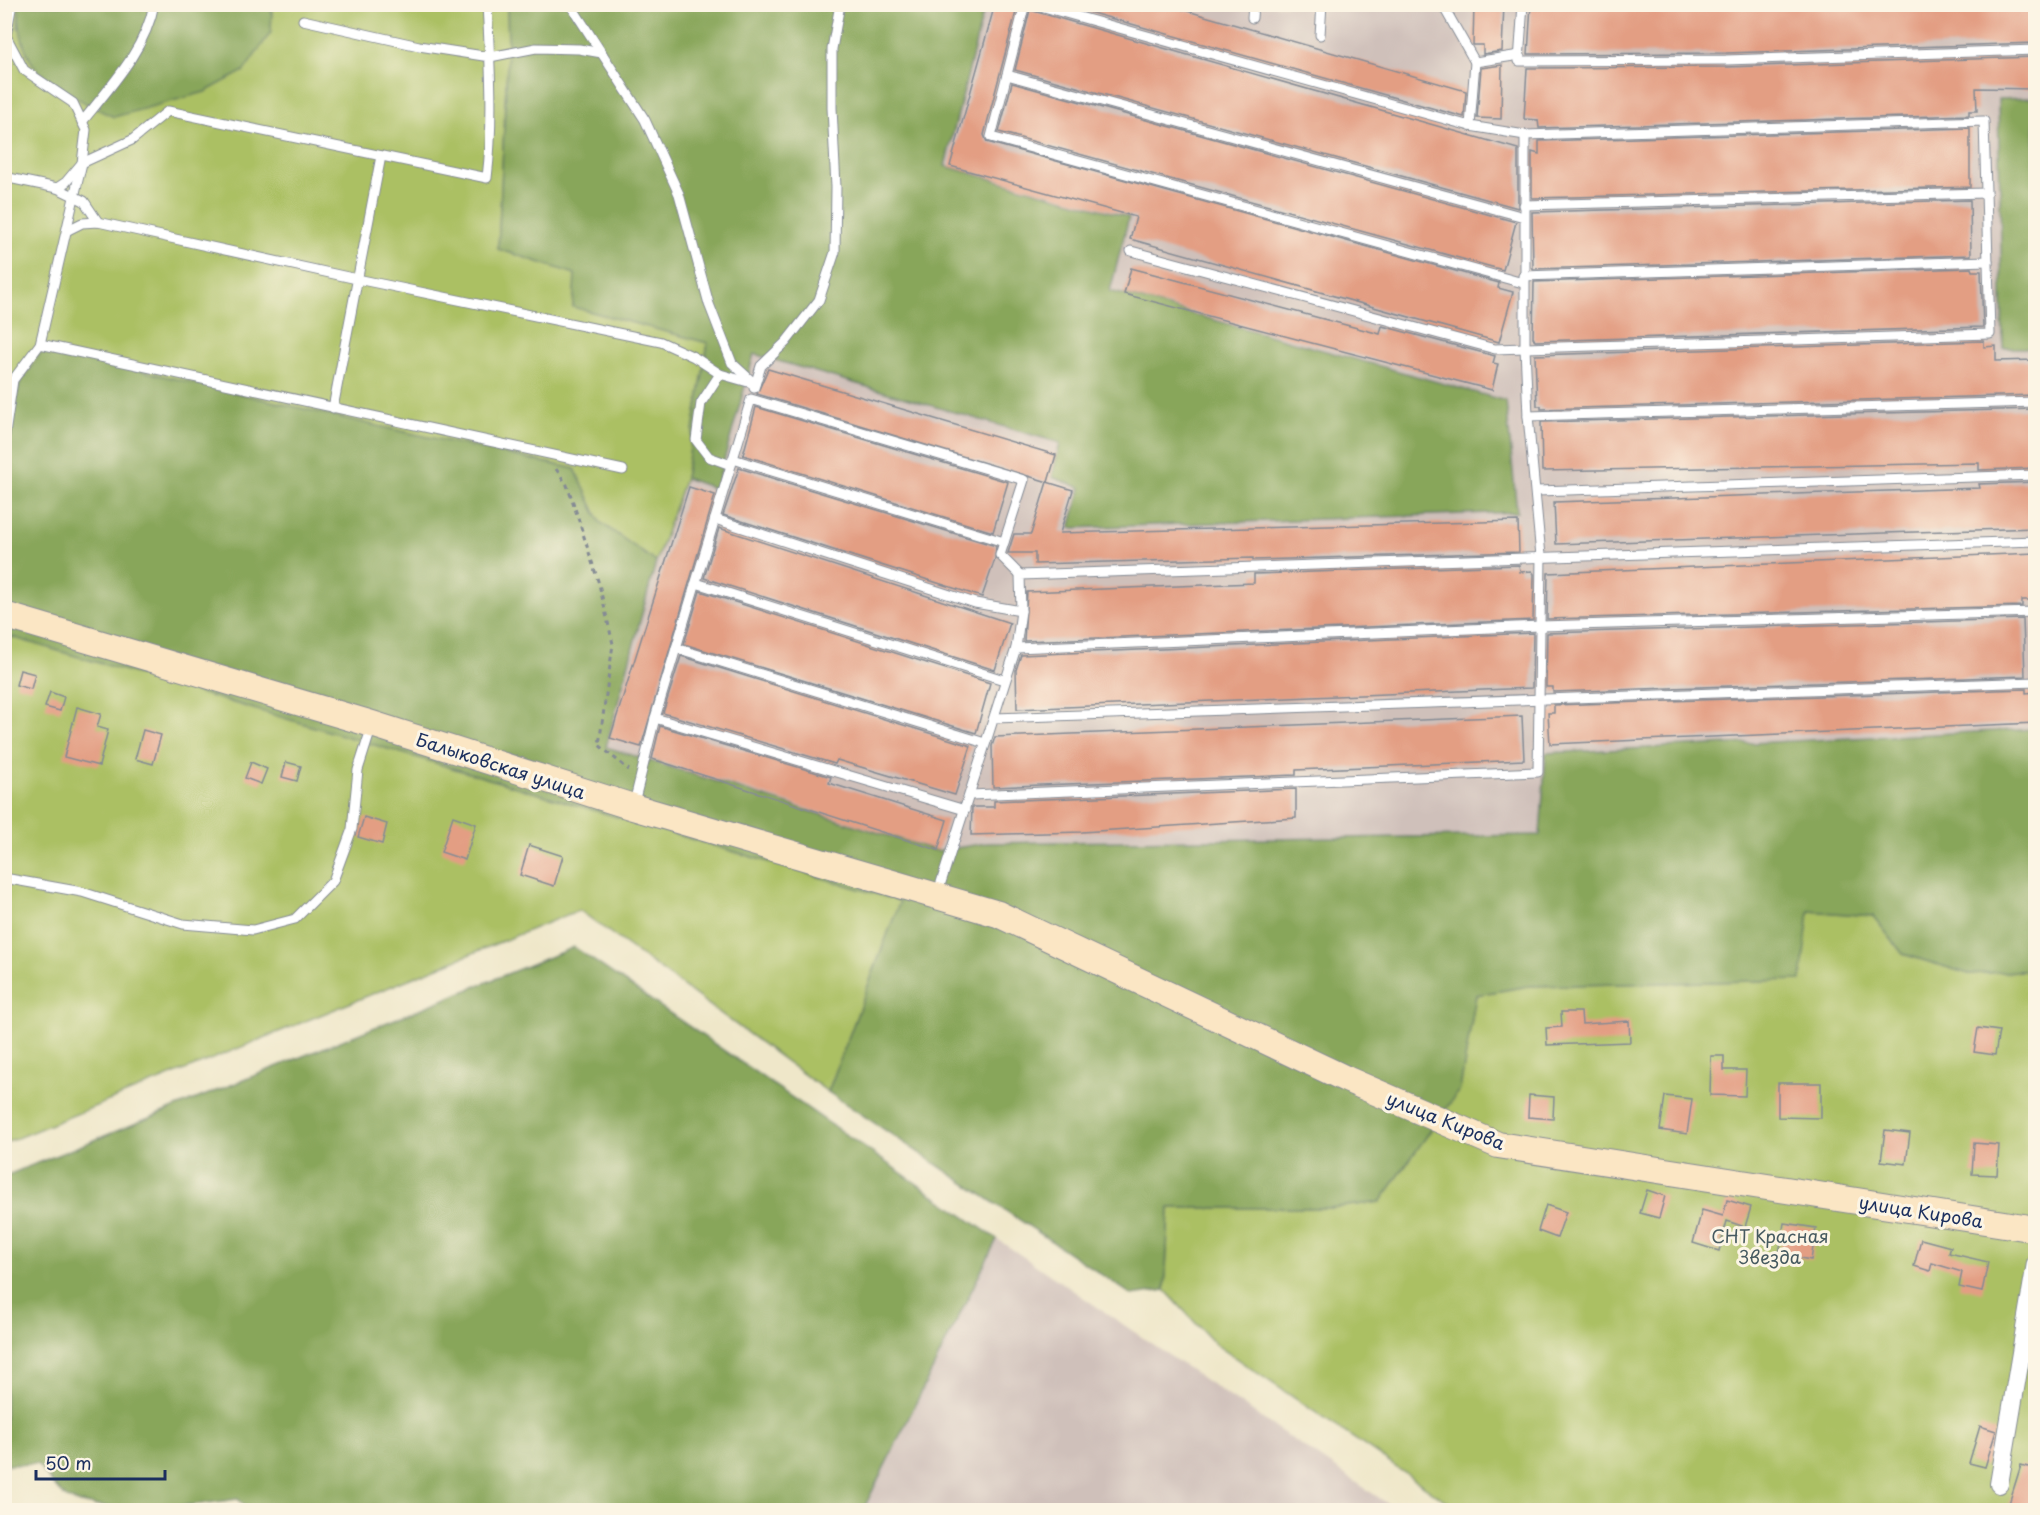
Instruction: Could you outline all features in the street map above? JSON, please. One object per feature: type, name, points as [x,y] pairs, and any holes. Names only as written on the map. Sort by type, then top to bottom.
[{"type":"street","name":"Балыковская улица","points":[[4,615],[372,724],[633,807],[998,914]]},
{"type":"street","name":"улица Кирова","points":[[998,914],[1346,1079],[1498,1145],[2036,1229]]},
{"type":"street","points":[[1998,1484],[2036,1263]]},
{"type":"lane","points":[[4,441],[7,402],[13,380],[40,344],[68,230],[82,163],[86,130],[73,103],[24,70],[6,36],[12,4]]},
{"type":"lane","points":[[82,122],[114,82],[150,27],[154,4]]},
{"type":"lane","points":[[57,188],[66,182],[82,163],[132,140],[168,111],[487,178],[491,141],[488,4]]},
{"type":"lane","points":[[570,4],[645,120],[680,194],[709,304],[732,363],[755,384]]},
{"type":"lane","points":[[633,807],[655,718],[761,366],[786,342],[819,300],[835,252],[836,187],[832,50],[840,4]]},
{"type":"lane","points":[[1025,4],[991,137],[1523,279],[1988,261]]},
{"type":"lane","points":[[1033,4],[1470,126],[1524,135],[1984,121],[1990,334],[1495,348],[1131,251]]},
{"type":"lane","points":[[1252,18],[1253,4]]},
{"type":"lane","points":[[1320,35],[1322,4]]},
{"type":"lane","points":[[1442,4],[1475,62],[1470,126]]},
{"type":"lane","points":[[1522,4],[1519,61],[1726,60],[2036,50]]},
{"type":"lane","points":[[303,20],[419,46],[490,57],[536,48],[579,49],[602,53]]},
{"type":"lane","points":[[1475,62],[1520,55]]},
{"type":"lane","points":[[1007,75],[1524,217]]},
{"type":"lane","points":[[970,795],[1538,772],[1541,556],[1537,491],[1528,416],[1525,348],[1524,135]]},
{"type":"lane","points":[[333,408],[381,156]]},
{"type":"lane","points":[[4,177],[57,188],[75,196],[84,201],[98,222]]},
{"type":"lane","points":[[1524,205],[1986,193]]},
{"type":"lane","points":[[68,230],[82,223],[98,222],[661,342],[694,357],[720,374],[755,384]]},
{"type":"lane","points":[[40,344],[623,470]]},
{"type":"lane","points":[[720,374],[702,404],[696,440],[709,457],[1004,542]]},
{"type":"lane","points":[[751,399],[1024,480],[1000,555],[1020,575],[1021,611],[1016,648],[937,895]]},
{"type":"lane","points":[[1528,416],[2036,402]]},
{"type":"lane","points":[[1537,491],[2036,475]]},
{"type":"lane","points":[[715,519],[975,603],[1021,611]]},
{"type":"lane","points":[[1020,575],[2036,541]]},
{"type":"lane","points":[[696,583],[1004,680]]},
{"type":"lane","points":[[1016,648],[1540,626],[2036,612]]},
{"type":"lane","points":[[676,648],[985,743]]},
{"type":"lane","points":[[994,718],[2036,682]]},
{"type":"lane","points":[[655,718],[965,810]]},
{"type":"lane","points":[[4,878],[82,892],[183,924],[253,930],[295,919],[333,881],[352,829],[358,770],[372,724]]},
{"type":"path","points":[[545,453],[567,485],[572,499],[599,584],[613,644],[599,745],[612,758],[640,778]]},
{"type":"shaded area","points":[[985,5],[2035,5],[2035,98],[1998,99],[2003,348],[2035,348],[2035,729],[1546,753],[1541,835],[987,843],[937,851],[606,747],[656,562],[685,478],[716,489],[753,354],[1060,443],[1081,488],[1071,528],[1517,512],[1506,401],[1109,291],[1129,217],[945,166]]},
{"type":"shaded area","points":[[997,1239],[1397,1510],[863,1510]]},
{"type":"green space","points":[[5,5],[19,5],[18,28],[271,32],[272,5],[507,5],[508,45],[498,249],[576,274],[573,307],[708,343],[685,478],[656,562],[600,522],[575,469],[382,427],[20,383],[5,452]]},
{"type":"green space","points":[[19,5],[272,5],[271,32],[244,71],[205,92],[114,117],[61,88],[35,67],[22,37]]},
{"type":"green space","points":[[507,5],[985,5],[945,166],[1129,217],[1110,291],[1506,401],[1517,512],[1070,528],[1081,488],[1052,477],[1060,443],[754,354],[716,489],[685,478],[708,343],[573,307],[575,274],[498,249],[508,45]]},
{"type":"green space","points":[[2035,98],[2035,348],[2003,348],[1998,99]]},
{"type":"green space","points":[[44,348],[382,427],[575,469],[600,522],[656,562],[606,747],[937,851],[987,843],[1540,835],[1546,753],[2035,729],[2035,970],[1969,974],[1903,954],[1873,916],[1809,911],[1801,980],[1529,986],[1476,995],[1460,1089],[1380,1202],[1330,1208],[1169,1208],[1165,1290],[1132,1295],[828,1092],[900,901],[5,635],[5,452],[20,383]]},
{"type":"green space","points":[[5,635],[900,901],[828,1092],[579,910],[5,1143]]},
{"type":"green space","name":"СНТ Красная Звезда","points":[[1809,911],[1873,916],[1903,954],[1969,974],[2035,970],[2035,1510],[1459,1510],[1215,1344],[1165,1290],[1169,1208],[1330,1208],[1380,1202],[1460,1089],[1476,995],[1529,986],[1800,980]]},
{"type":"green space","points":[[574,947],[997,1239],[863,1510],[248,1510],[238,1499],[151,1508],[105,1507],[68,1499],[37,1464],[5,1465],[5,1176]]},
{"type":"building","points":[[995,4],[1018,4],[984,135],[987,142],[1499,283],[1498,288],[1513,292],[1499,342],[1130,239],[1136,217],[950,166]]},
{"type":"building","points":[[1060,4],[1163,4],[1466,91],[1464,117]]},
{"type":"building","points":[[1474,4],[1504,4],[1502,51],[1483,54],[1483,45],[1473,45]]},
{"type":"building","points":[[1531,4],[1619,7],[2036,4],[2036,43],[1726,53],[1528,54]]},
{"type":"building","points":[[1030,10],[1518,149],[1518,208],[1015,70]]},
{"type":"building","points":[[2036,57],[2036,89],[1976,88],[1977,111],[1969,111],[1969,115],[1539,128],[1538,120],[1524,119],[1527,68],[1726,67]]},
{"type":"building","points":[[1502,65],[1501,119],[1477,118],[1481,68]]},
{"type":"building","points":[[1012,83],[1516,222],[1503,270],[999,132]]},
{"type":"building","points":[[1970,128],[1970,187],[1532,198],[1532,152],[1539,154],[1539,141]]},
{"type":"building","points":[[1970,200],[1971,255],[1533,269],[1532,212]]},
{"type":"building","points":[[1131,268],[1380,334],[1382,326],[1495,356],[1493,363],[1498,364],[1492,390],[1124,294]]},
{"type":"building","points":[[1971,268],[1972,271],[1981,271],[1983,327],[1535,341],[1533,337],[1534,282]]},
{"type":"building","points":[[1984,341],[1984,347],[1996,346],[1996,361],[2036,360],[2036,395],[1541,409],[1541,406],[1537,406],[1535,355]]},
{"type":"building","points":[[768,369],[1056,455],[1048,482],[757,394]]},
{"type":"building","points":[[756,407],[1008,482],[993,532],[743,455]]},
{"type":"building","points":[[2036,409],[2036,468],[1979,470],[1979,463],[1542,471],[1541,422]]},
{"type":"building","points":[[739,468],[996,546],[995,559],[982,597],[723,515]]},
{"type":"building","points":[[1047,482],[1073,490],[1060,533],[1518,521],[1519,552],[1035,564],[1035,553],[1008,553],[1014,534],[1031,534]]},
{"type":"building","points":[[2036,482],[2036,528],[1556,544],[1554,502],[1980,488],[1979,484]]},
{"type":"building","points":[[689,487],[715,495],[641,747],[610,738]]},
{"type":"building","points":[[719,528],[1010,623],[995,670],[704,578]]},
{"type":"building","points":[[2036,553],[2036,600],[2022,600],[2022,606],[1547,619],[1548,573]]},
{"type":"building","points":[[1519,565],[1520,572],[1532,571],[1534,574],[1533,620],[1024,641],[1027,592],[1254,583],[1254,574]]},
{"type":"building","points":[[700,591],[990,683],[976,733],[684,644]]},
{"type":"building","points":[[2023,619],[2025,676],[1553,692],[1553,687],[1546,687],[1547,633]]},
{"type":"building","points":[[1533,633],[1532,688],[1017,709],[1016,670],[1021,655]]},
{"type":"building","points":[[681,656],[971,746],[955,795],[837,760],[835,764],[663,713]]},
{"type":"building","points":[[20,670],[35,674],[31,689],[16,685]]},
{"type":"building","points":[[2026,689],[2026,693],[2036,692],[2036,723],[1550,744],[1548,713],[1554,713],[1554,705]]},
{"type":"building","points":[[50,692],[64,697],[60,711],[45,707]]},
{"type":"building","points":[[77,707],[101,714],[97,727],[108,730],[99,766],[64,757]]},
{"type":"building","points":[[1522,716],[1524,760],[1296,770],[1296,775],[993,787],[992,746],[995,737]]},
{"type":"building","points":[[660,726],[831,777],[829,783],[947,820],[938,850],[652,759]]},
{"type":"building","points":[[143,730],[161,735],[153,764],[135,759]]},
{"type":"building","points":[[251,762],[267,769],[261,784],[245,778]]},
{"type":"building","points":[[286,762],[301,766],[297,781],[282,777]]},
{"type":"building","points":[[1296,789],[1296,818],[1082,832],[971,835],[972,807],[994,807],[994,801]]},
{"type":"building","points":[[453,816],[476,824],[465,860],[441,852]]},
{"type":"building","points":[[364,817],[387,824],[382,844],[358,837]]},
{"type":"building","points":[[529,845],[563,856],[554,886],[520,875]]},
{"type":"building","points":[[1561,1012],[1581,1012],[1582,1024],[1629,1021],[1630,1042],[1547,1045],[1546,1028],[1562,1027]]},
{"type":"building","points":[[1978,1028],[1999,1031],[1995,1055],[1974,1052]]},
{"type":"building","points":[[1711,1056],[1724,1056],[1724,1070],[1746,1070],[1745,1096],[1710,1095]]},
{"type":"building","points":[[1778,1083],[1821,1083],[1821,1118],[1778,1117]]},
{"type":"building","points":[[1529,1095],[1554,1097],[1553,1119],[1528,1117]]},
{"type":"building","points":[[1665,1096],[1692,1099],[1687,1134],[1660,1130]]},
{"type":"building","points":[[1885,1130],[1910,1133],[1906,1164],[1881,1161]]},
{"type":"building","points":[[1974,1143],[1999,1145],[1997,1175],[1972,1174]]},
{"type":"building","points":[[1647,1190],[1665,1196],[1659,1218],[1640,1213]]},
{"type":"building","points":[[1727,1200],[1751,1207],[1745,1227],[1727,1221],[1719,1251],[1693,1243],[1702,1210],[1723,1216]]},
{"type":"building","points":[[1546,1205],[1566,1212],[1557,1238],[1538,1231]]},
{"type":"building","points":[[1784,1223],[1816,1228],[1811,1260],[1779,1254]]},
{"type":"building","points":[[1921,1239],[1951,1247],[1949,1253],[1988,1262],[1982,1292],[1959,1287],[1962,1272],[1932,1263],[1930,1271],[1914,1266]]},
{"type":"building","points":[[1980,1426],[1996,1431],[1985,1467],[1969,1463]]},
{"type":"building","points":[[2021,1465],[2036,1469],[2036,1497],[2031,1510],[2007,1510]]}]
